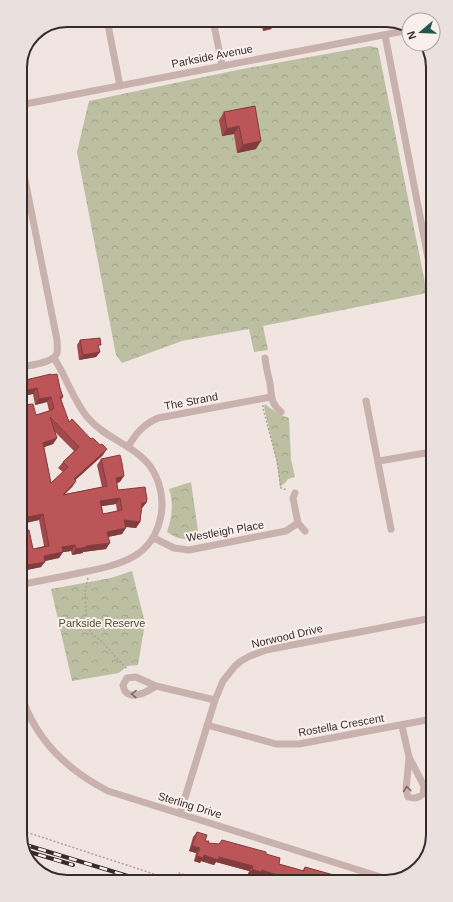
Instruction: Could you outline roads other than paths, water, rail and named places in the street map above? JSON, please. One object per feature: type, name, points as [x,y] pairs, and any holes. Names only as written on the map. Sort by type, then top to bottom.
[{"type":"street","points":[[108,27],[120,86]]},
{"type":"street","points":[[215,27],[222,65]]},
{"type":"street","name":"Parkside Avenue","points":[[27,104],[401,32]]},
{"type":"street","points":[[385,35],[426,247]]},
{"type":"street","points":[[27,190],[57,340],[57,353],[54,358],[46,362],[27,366]]},
{"type":"street","points":[[27,583],[109,567],[140,554],[154,538],[160,524],[162,509],[162,496],[158,480],[151,468],[143,458],[100,430],[85,414],[72,395],[62,370],[54,358]]},
{"type":"street","points":[[265,358],[271,397],[276,408],[281,412]]},
{"type":"street","name":"The Strand","points":[[128,447],[138,432],[148,422],[158,418],[271,397]]},
{"type":"street","points":[[366,401],[379,461],[391,529]]},
{"type":"street","points":[[379,461],[426,453]]},
{"type":"street","points":[[295,493],[293,498],[298,523],[304,531]]},
{"type":"street","name":"Westleigh Place","points":[[154,538],[174,548],[189,550],[286,531],[298,523]]},
{"type":"street","name":"Norwood Drive","points":[[180,814],[215,700],[223,681],[235,666],[258,652],[426,619]]},
{"type":"street","points":[[156,686],[215,700]]},
{"type":"street","name":"Sterling Drive","points":[[27,709],[33,723],[48,745],[62,760],[76,772],[108,791],[374,875]]},
{"type":"street","name":"Rostella Crescent","points":[[207,725],[276,744],[299,744],[426,720]]},
{"type":"street","points":[[402,726],[408,757],[406,790],[408,797],[414,799],[423,794],[424,786],[408,757]]},
{"type":"railway","points":[[29,846],[124,875]]},
{"type":"railway","points":[[31,852],[73,865]]},
{"type":"park label","name":"Parkside Reserve","points":[[102,623]]}]
